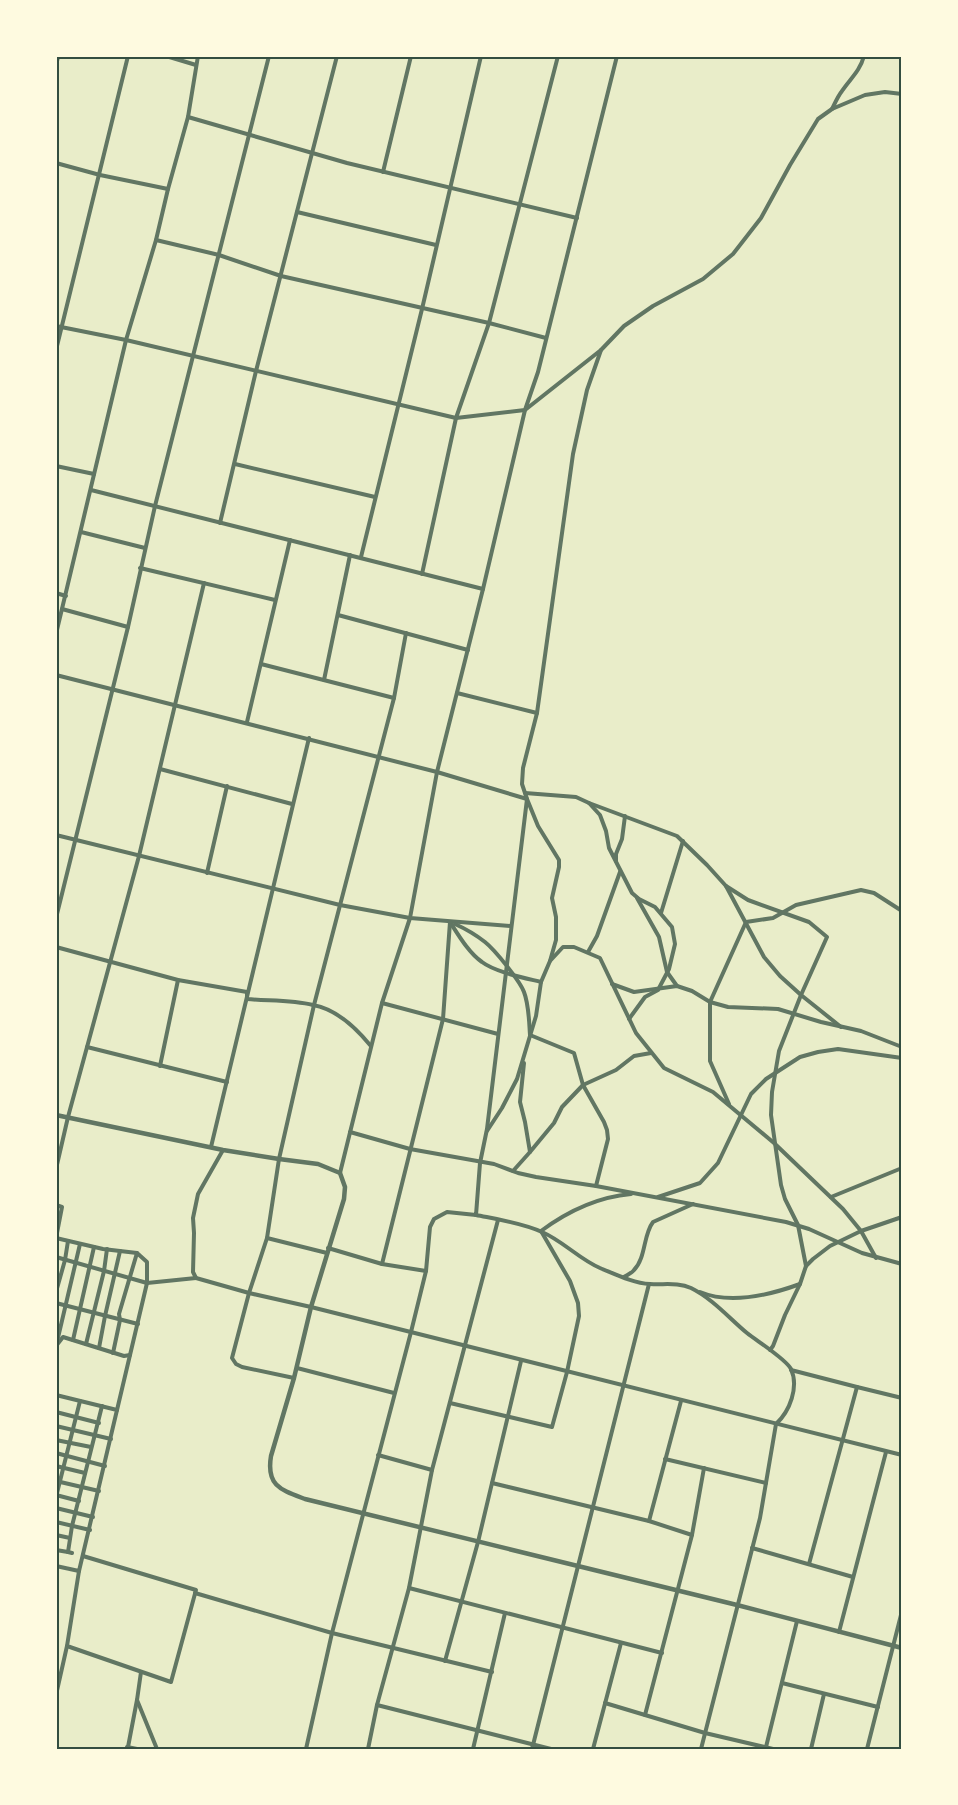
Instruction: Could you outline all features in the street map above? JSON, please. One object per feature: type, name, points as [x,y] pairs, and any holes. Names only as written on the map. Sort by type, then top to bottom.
[{"type":"street","points":[[56,64],[58,56]]},
{"type":"street","points":[[56,350],[128,56]]},
{"type":"street","points":[[166,56],[196,65]]},
{"type":"street","points":[[56,634],[126,340],[156,240],[188,118],[198,56]]},
{"type":"street","points":[[56,918],[128,627],[140,568],[192,356],[269,56]]},
{"type":"street","points":[[220,523],[256,371],[337,56]]},
{"type":"street","points":[[383,172],[411,56]]},
{"type":"street","points":[[361,557],[422,309],[481,56]]},
{"type":"street","points":[[422,574],[456,418],[489,323],[558,56]]},
{"type":"street","points":[[617,56],[538,372],[525,410],[437,772],[410,918],[370,1045],[340,1173],[345,1187],[344,1199],[271,1456],[272,1481],[283,1490],[306,1499],[422,1529],[737,1604],[902,1648]]},
{"type":"street","points":[[832,109],[841,91],[854,77],[862,64],[864,56]]},
{"type":"street","points":[[56,326],[126,340],[456,418],[525,410],[601,350],[624,326],[653,306],[703,279],[733,254],[761,218],[790,164],[818,119],[832,109],[865,95],[885,92],[902,94]]},
{"type":"street","points":[[188,118],[312,154],[576,218]]},
{"type":"street","points":[[56,163],[100,175],[168,189]]},
{"type":"street","points":[[297,212],[436,245]]},
{"type":"street","points":[[156,240],[219,255],[281,276],[489,323],[546,338]]},
{"type":"street","points":[[486,1132],[517,1080],[536,1016],[541,982],[550,962],[556,940],[556,917],[552,898],[560,867],[559,860],[538,826],[527,799],[522,784],[523,768],[537,713],[573,454],[587,390],[601,350]]},
{"type":"street","points":[[235,464],[375,497]]},
{"type":"street","points":[[56,466],[94,474]]},
{"type":"street","points":[[91,490],[483,589]]},
{"type":"street","points":[[81,532],[145,548]]},
{"type":"street","points":[[247,722],[290,540]]},
{"type":"street","points":[[324,680],[350,555]]},
{"type":"street","points":[[140,568],[275,600]]},
{"type":"street","points":[[56,1169],[68,1117],[139,856],[204,583]]},
{"type":"street","points":[[56,593],[66,596]]},
{"type":"street","points":[[62,609],[128,627]]},
{"type":"street","points":[[338,615],[468,650]]},
{"type":"street","points":[[294,1378],[242,1367],[236,1364],[232,1358],[249,1294],[267,1238],[279,1159],[314,1005],[394,698],[406,632]]},
{"type":"street","points":[[260,664],[394,698]]},
{"type":"street","points":[[56,675],[309,738],[437,772],[527,799]]},
{"type":"street","points":[[457,693],[537,713]]},
{"type":"street","points":[[211,1147],[309,738]]},
{"type":"street","points":[[160,768],[292,804]]},
{"type":"street","points":[[207,873],[227,786]]},
{"type":"street","points":[[525,793],[576,797],[677,836],[726,886],[764,957],[780,976],[800,995],[841,1027]]},
{"type":"street","points":[[476,1215],[480,1163],[486,1132],[527,799]]},
{"type":"street","points":[[589,803],[600,815],[606,831],[609,848],[632,893],[655,906],[672,927],[675,944],[667,972],[658,990],[645,997],[629,1019]]},
{"type":"street","points":[[616,863],[616,854],[622,839],[625,816]]},
{"type":"street","points":[[56,835],[340,904],[410,918],[511,926]]},
{"type":"street","points":[[660,913],[683,841]]},
{"type":"street","points":[[588,952],[598,936],[620,872]]},
{"type":"street","points":[[726,886],[748,900],[809,922],[827,937],[793,1013],[779,1051],[774,1074],[771,1114],[774,1143],[785,1199],[798,1225],[806,1266],[800,1284],[770,1350]]},
{"type":"street","points":[[746,922],[773,918],[796,905],[861,890],[874,893],[902,911]]},
{"type":"street","points":[[636,896],[659,937],[667,972],[677,986]]},
{"type":"street","points":[[450,922],[465,928],[487,944],[513,974],[524,991],[529,1015],[530,1035]]},
{"type":"street","points":[[450,922],[464,943],[482,963],[541,982]]},
{"type":"street","points":[[382,1264],[443,1019],[450,922]]},
{"type":"street","points":[[730,1106],[710,1061],[710,1002],[746,922]]},
{"type":"street","points":[[56,947],[178,980],[248,992],[247,999]]},
{"type":"street","points":[[550,962],[563,948],[574,947],[600,958],[608,971],[612,984],[636,1033],[664,1068],[713,1092],[774,1143],[843,1208],[861,1231],[876,1258]]},
{"type":"street","points":[[160,1066],[178,980]]},
{"type":"street","points":[[612,984],[634,992],[677,986],[692,991],[710,1002],[728,1007],[778,1009],[861,1031],[902,1047]]},
{"type":"street","points":[[247,999],[314,1005],[334,1012],[360,1033],[370,1045]]},
{"type":"street","points":[[382,1003],[498,1034]]},
{"type":"street","points":[[530,1035],[574,1053],[583,1085],[607,1130],[608,1139],[596,1186]]},
{"type":"street","points":[[87,1047],[226,1082]]},
{"type":"street","points":[[655,1197],[700,1183],[718,1163],[751,1094],[766,1079],[800,1057],[818,1052],[838,1050],[902,1058]]},
{"type":"street","points":[[525,1053],[520,1102],[526,1122],[530,1152]]},
{"type":"street","points":[[513,1171],[554,1123],[562,1107],[583,1085],[616,1070],[634,1056],[651,1053]]},
{"type":"street","points":[[56,1115],[223,1150],[318,1164],[340,1173]]},
{"type":"street","points":[[350,1132],[410,1149],[494,1164],[536,1177],[596,1186],[798,1225],[876,1258],[902,1264]]},
{"type":"street","points":[[196,1278],[192,1272],[193,1218],[198,1194],[223,1150]]},
{"type":"street","points":[[831,1197],[902,1168]]},
{"type":"street","points":[[541,1231],[581,1207],[609,1198],[637,1194]]},
{"type":"street","points":[[624,1277],[634,1270],[638,1264],[648,1228],[653,1222],[693,1204]]},
{"type":"street","points":[[56,1206],[62,1207],[56,1239],[137,1253],[147,1262],[147,1283],[79,1571],[68,1646],[56,1695]]},
{"type":"street","points":[[306,1749],[332,1634],[426,1271],[430,1227],[434,1219],[447,1212],[476,1215],[541,1231],[597,1267],[624,1277],[649,1284],[670,1283],[722,1298],[748,1297],[771,1293],[800,1284]]},
{"type":"street","points":[[806,1266],[830,1246],[861,1231],[902,1217]]},
{"type":"street","points":[[368,1749],[377,1705],[409,1588],[432,1470],[498,1220]]},
{"type":"street","points":[[450,1403],[552,1428],[579,1316],[578,1303],[570,1282],[541,1231]]},
{"type":"street","points":[[267,1238],[328,1250],[382,1264],[426,1271]]},
{"type":"street","points":[[56,1292],[68,1241]]},
{"type":"street","points":[[56,1345],[80,1244]]},
{"type":"street","points":[[73,1340],[94,1247]]},
{"type":"street","points":[[86,1344],[104,1271],[107,1249]]},
{"type":"street","points":[[99,1348],[120,1251]]},
{"type":"street","points":[[113,1353],[120,1320],[119,1314],[137,1253]]},
{"type":"street","points":[[56,1257],[147,1283],[196,1278],[249,1294],[312,1307],[902,1456]]},
{"type":"street","points":[[532,1746],[649,1284]]},
{"type":"street","points":[[690,1288],[711,1301],[743,1330],[790,1366],[794,1378],[794,1389],[784,1417],[776,1424],[752,1548],[701,1749]]},
{"type":"street","points":[[56,1303],[138,1324]]},
{"type":"street","points":[[56,1345],[63,1337],[124,1356],[130,1355]]},
{"type":"street","points":[[445,1661],[478,1542],[522,1360]]},
{"type":"street","points":[[297,1368],[394,1393]]},
{"type":"street","points":[[791,1370],[902,1398]]},
{"type":"street","points":[[809,1564],[857,1387]]},
{"type":"street","points":[[57,1396],[117,1410]]},
{"type":"street","points":[[649,1522],[681,1400]]},
{"type":"street","points":[[79,1501],[56,1496],[80,1401]]},
{"type":"street","points":[[56,1550],[70,1552],[72,1526],[102,1406]]},
{"type":"street","points":[[56,1412],[99,1423]]},
{"type":"street","points":[[56,1426],[111,1439]]},
{"type":"street","points":[[56,1440],[92,1447]]},
{"type":"street","points":[[839,1632],[886,1452]]},
{"type":"street","points":[[56,1453],[105,1466]]},
{"type":"street","points":[[378,1456],[432,1470]]},
{"type":"street","points":[[665,1458],[766,1483]]},
{"type":"street","points":[[56,1466],[85,1473]]},
{"type":"street","points":[[645,1715],[679,1591],[692,1535],[704,1468]]},
{"type":"street","points":[[58,1482],[99,1491]]},
{"type":"street","points":[[492,1483],[649,1522],[692,1535]]},
{"type":"street","points":[[56,1508],[93,1517]]},
{"type":"street","points":[[56,1522],[90,1530]]},
{"type":"street","points":[[56,1535],[70,1538]]},
{"type":"street","points":[[752,1548],[853,1577]]},
{"type":"street","points":[[68,1646],[171,1682],[196,1590],[83,1556]]},
{"type":"street","points":[[56,1566],[79,1571]]},
{"type":"street","points":[[409,1588],[662,1653]]},
{"type":"street","points":[[195,1593],[332,1634],[492,1672]]},
{"type":"street","points":[[867,1749],[902,1611]]},
{"type":"street","points":[[473,1749],[505,1613]]},
{"type":"street","points":[[766,1747],[796,1621]]},
{"type":"street","points":[[594,1749],[621,1643]]},
{"type":"street","points":[[137,1749],[127,1748],[141,1672]]},
{"type":"street","points":[[782,1683],[878,1707]]},
{"type":"street","points":[[811,1749],[824,1694]]},
{"type":"street","points":[[137,1700],[157,1749]]},
{"type":"street","points":[[605,1703],[705,1733],[773,1749]]},
{"type":"street","points":[[377,1705],[478,1730],[532,1746],[551,1749]]}]
